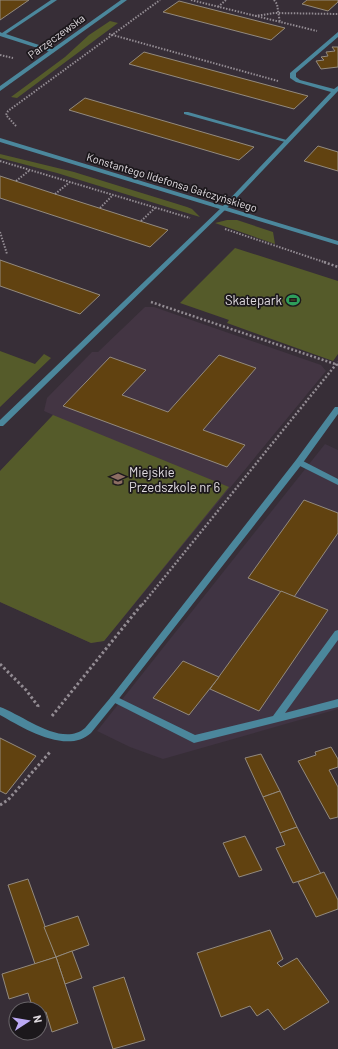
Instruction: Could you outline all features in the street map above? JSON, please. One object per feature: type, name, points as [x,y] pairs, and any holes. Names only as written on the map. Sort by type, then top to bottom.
[{"type":"street","points":[[1,35],[54,0]]},
{"type":"street","name":"Parzęczewska","points":[[0,89],[52,50],[124,0]]},
{"type":"street","points":[[336,90],[298,81],[292,78],[293,73],[338,34]]},
{"type":"street","points":[[1,35],[52,50]]},
{"type":"street","points":[[0,424],[224,208],[336,90]]},
{"type":"street","points":[[186,113],[287,141]]},
{"type":"street","name":"Konstantego Ildefonsa Gałczyńskiego","points":[[0,140],[338,242]]},
{"type":"street","points":[[0,711],[29,725],[62,738],[79,736],[85,733],[299,462],[338,409]]},
{"type":"street","points":[[299,462],[338,482]]},
{"type":"street","points":[[276,719],[338,633]]},
{"type":"street","points":[[114,698],[194,739],[338,702]]},
{"type":"path","points":[[18,130],[8,119],[6,115],[8,111],[160,0]]},
{"type":"path","points":[[191,0],[318,32]]},
{"type":"path","points":[[218,7],[226,0]]},
{"type":"path","points":[[274,0],[277,4],[280,23]]},
{"type":"path","points":[[253,16],[279,13],[338,14]]},
{"type":"path","points":[[109,34],[285,83]]},
{"type":"path","points":[[0,55],[16,59]]},
{"type":"path","points":[[0,161],[193,219]]},
{"type":"path","points":[[16,181],[30,169]]},
{"type":"path","points":[[55,194],[70,181]]},
{"type":"path","points":[[100,208],[113,195]]},
{"type":"path","points":[[141,221],[156,208]]},
{"type":"path","points":[[221,228],[338,267]]},
{"type":"path","points":[[0,232],[7,254]]},
{"type":"path","points":[[41,730],[337,364],[131,297]]},
{"type":"path","points":[[0,664],[26,690],[38,706],[29,725]]},
{"type":"path","points":[[0,805],[8,800],[52,749]]},
{"type":"shaded area","name":"Miejskie Przedszkole nr 6","points":[[145,307],[154,307],[321,365],[326,371],[104,641],[91,643],[0,602],[0,471],[53,415],[44,411],[47,398],[92,352],[98,352]]},
{"type":"shaded area","points":[[325,444],[338,450],[338,709],[163,759],[130,747],[97,731]]},
{"type":"green space","points":[[110,21],[118,23],[17,98],[11,97],[65,57],[89,35]]},
{"type":"green space","points":[[0,154],[74,172],[187,207],[192,209],[200,217],[57,173],[0,158]]},
{"type":"green space","points":[[227,220],[237,220],[273,232],[275,244],[215,223]]},
{"type":"green space","name":"Skatepark","points":[[235,248],[338,281],[338,354],[333,361],[227,323],[229,320],[180,303]]},
{"type":"green space","points":[[0,351],[35,364],[44,354],[51,358],[0,407]]},
{"type":"green space","points":[[53,415],[229,487],[104,641],[91,643],[0,602],[0,471]]},
{"type":"building","points":[[0,0],[29,0],[0,20]]},
{"type":"building","points":[[307,0],[338,0],[338,2],[328,11],[302,4]]},
{"type":"building","points":[[179,1],[285,28],[271,40],[163,12]]},
{"type":"building","points":[[332,47],[338,47],[338,67],[321,69],[316,61],[324,60],[321,57],[328,56],[326,52],[335,51]]},
{"type":"building","points":[[144,52],[308,96],[294,109],[129,64]]},
{"type":"building","points":[[85,98],[254,147],[239,160],[69,110]]},
{"type":"building","points":[[318,146],[338,152],[338,171],[304,161]]},
{"type":"building","points":[[0,176],[168,230],[150,247],[0,198]]},
{"type":"building","points":[[0,260],[100,295],[80,314],[0,286]]},
{"type":"building","name":"Miejskie Przedszkole nr 6","points":[[219,355],[256,368],[203,430],[245,445],[227,467],[63,406],[110,357],[146,370],[122,395],[168,412]]},
{"type":"building","points":[[304,500],[338,513],[338,533],[294,597],[248,578]]},
{"type":"building","points":[[281,591],[328,610],[259,711],[210,689]]},
{"type":"building","points":[[183,661],[219,677],[189,715],[153,698]]},
{"type":"building","points":[[0,738],[36,756],[6,794],[0,791]]},
{"type":"building","points":[[331,747],[338,759],[338,767],[329,770],[338,787],[338,817],[330,819],[298,761],[316,755],[315,752]]},
{"type":"building","points":[[261,754],[280,791],[263,797],[245,758]]},
{"type":"building","points":[[280,791],[297,827],[280,833],[263,797]]},
{"type":"building","points":[[297,827],[321,874],[293,883],[276,848],[285,845],[280,833]]},
{"type":"building","points":[[245,836],[262,870],[239,877],[223,843]]},
{"type":"building","points":[[324,872],[338,900],[338,909],[316,917],[298,882]]},
{"type":"building","points":[[28,879],[56,957],[35,964],[8,885]]},
{"type":"building","points":[[78,916],[89,945],[56,957],[44,927]]},
{"type":"building","points":[[270,930],[283,959],[277,963],[281,967],[297,958],[329,1002],[284,1030],[268,1009],[257,1016],[250,1006],[221,1017],[197,953]]},
{"type":"building","points":[[72,951],[82,978],[65,984],[56,957]]},
{"type":"building","points":[[56,957],[78,1023],[52,1032],[48,1019],[48,1001],[30,1001],[28,993],[9,999],[2,974]]},
{"type":"building","points":[[124,977],[145,1040],[113,1049],[93,987]]},
{"type":"place","name":"Skatepark","points":[[293,300]]},
{"type":"place","name":"Miejskie Przedszkole nr 6","points":[[118,479]]}]
